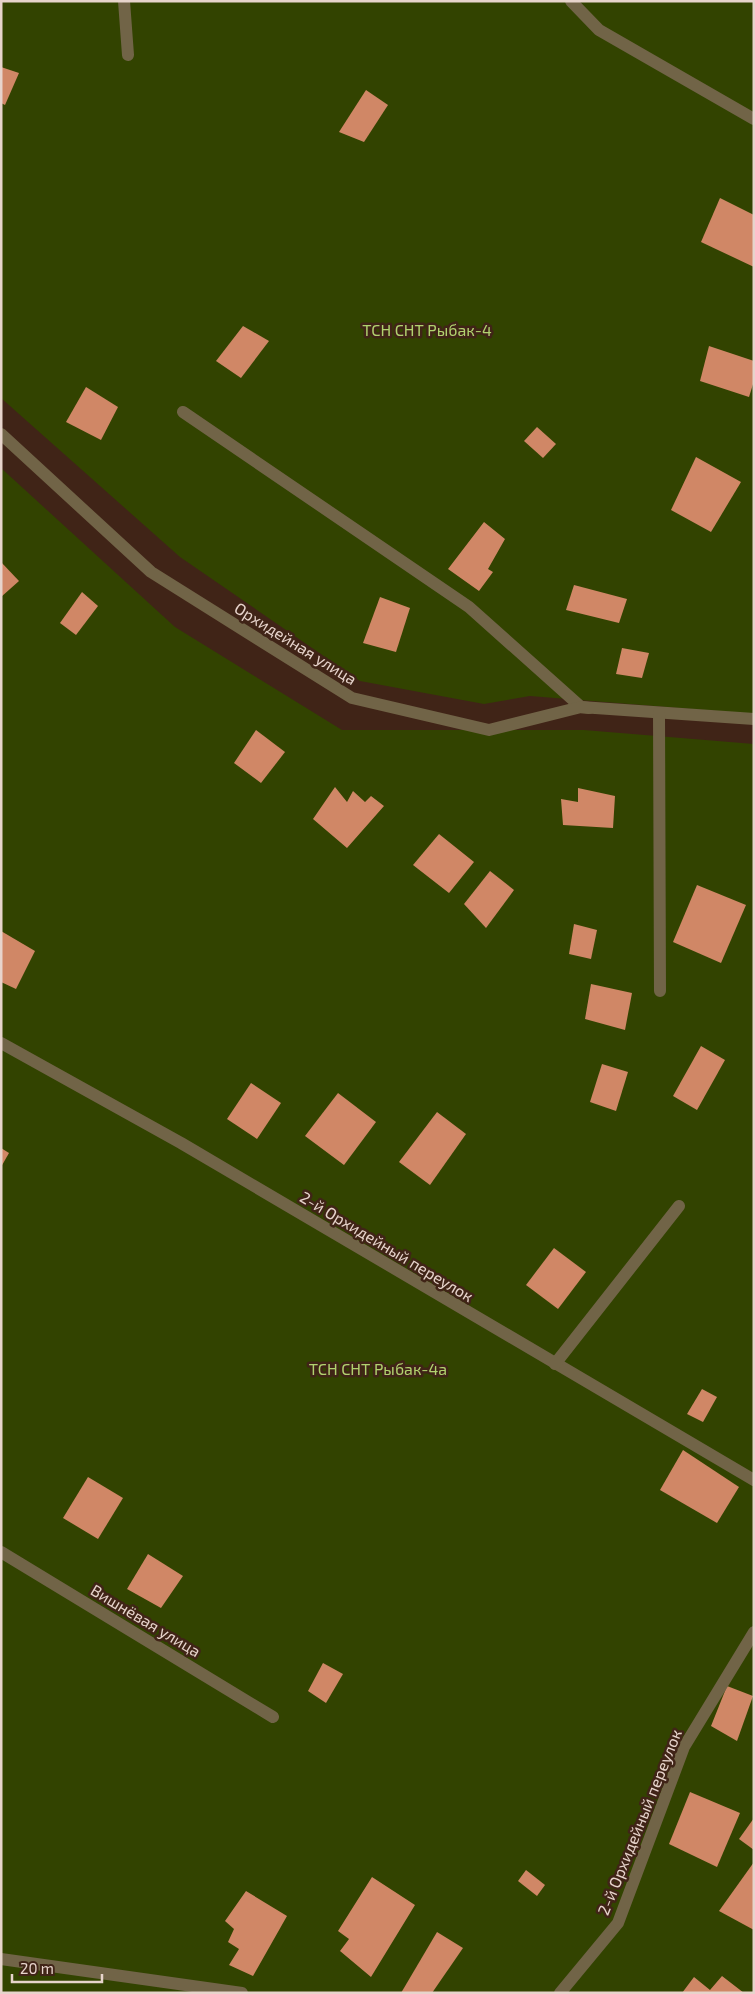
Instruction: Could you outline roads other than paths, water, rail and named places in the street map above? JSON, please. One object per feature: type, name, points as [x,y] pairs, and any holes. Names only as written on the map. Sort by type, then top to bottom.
[{"type":"street","points":[[124,1],[128,55]]},
{"type":"street","points":[[571,1],[600,30],[754,119]]},
{"type":"street","points":[[183,412],[469,607],[581,707],[754,724]]},
{"type":"street","name":"Орхидейная улица","points":[[1,434],[151,572],[352,698],[489,730],[581,707],[754,719]]},
{"type":"street","points":[[659,713],[660,992]]},
{"type":"street","name":"2-й Орхидейный переулок","points":[[1,1043],[181,1143],[754,1480]]},
{"type":"street","points":[[555,1364],[679,1206]]},
{"type":"street","name":"Вишнёвая улица","points":[[1,1552],[273,1716]]},
{"type":"street","name":"2-й Орхидейный переулок","points":[[560,1993],[618,1923],[684,1747],[754,1632]]},
{"type":"street","points":[[1,1959],[242,1993]]},
{"type":"park label","name":"ТСН СНТ Рыбак-4","points":[[427,329]]},
{"type":"park label","name":"ТСН СНТ Рыбак-4а","points":[[378,1368]]}]
